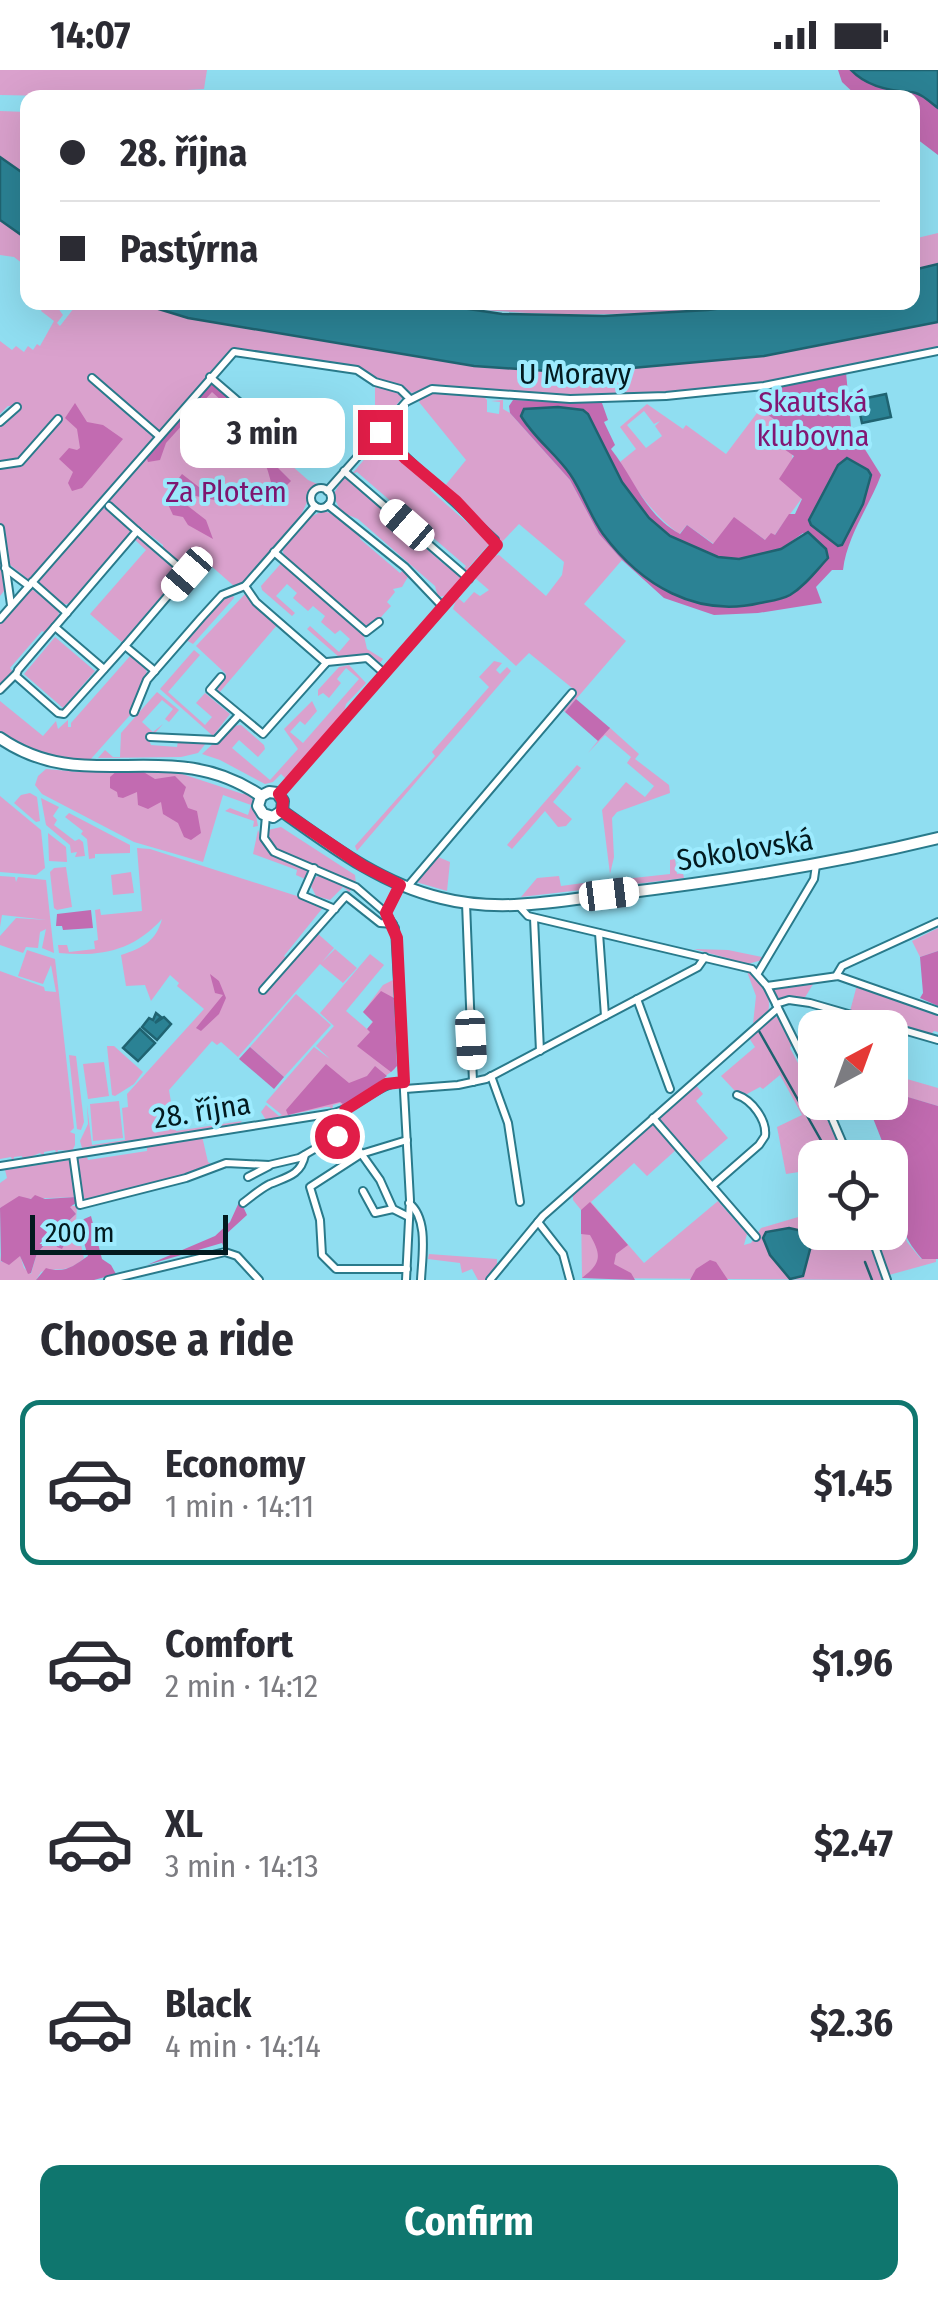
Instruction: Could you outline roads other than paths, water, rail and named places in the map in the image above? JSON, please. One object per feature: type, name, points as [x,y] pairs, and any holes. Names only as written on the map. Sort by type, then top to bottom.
[{"type":"main road","points":[[0,738],[45,762],[183,766],[229,778],[261,796]]},
{"type":"main road","points":[[268,792],[279,794],[282,811],[266,816],[258,807],[261,796],[268,792]]},
{"type":"main road","name":"Sokolovská","points":[[282,811],[363,866],[404,886],[466,903],[518,905],[703,883],[816,865],[938,838]]},
{"type":"street","name":"U Moravy","points":[[410,398],[438,389],[570,399],[682,395],[812,378],[938,351]]},
{"type":"street","points":[[4,611],[233,353],[357,370],[374,381],[400,389],[410,398],[327,491]]},
{"type":"street","points":[[92,378],[158,436]]},
{"type":"street","points":[[210,378],[268,427],[280,428],[282,420]]},
{"type":"street","points":[[0,422],[17,407]]},
{"type":"street","points":[[0,465],[20,462],[58,419]]},
{"type":"street","points":[[279,794],[495,549],[495,540],[380,432]]},
{"type":"street","points":[[344,471],[469,578]]},
{"type":"street","points":[[327,491],[331,499],[328,505],[315,506],[314,492],[327,491]]},
{"type":"street","points":[[328,505],[394,558],[444,607]]},
{"type":"street","points":[[108,506],[187,574]]},
{"type":"street","points":[[134,712],[143,686],[154,671],[220,596],[245,586],[315,506]]},
{"type":"street","points":[[0,528],[4,611]]},
{"type":"street","points":[[0,690],[137,531]]},
{"type":"street","points":[[274,552],[367,632],[380,622]]},
{"type":"street","points":[[16,674],[62,714],[67,713],[195,564]]},
{"type":"street","points":[[4,568],[67,613]]},
{"type":"street","points":[[245,586],[256,602],[326,663]]},
{"type":"street","points":[[55,627],[104,670]]},
{"type":"street","points":[[125,646],[154,671]]},
{"type":"street","points":[[221,676],[210,690],[265,734],[326,663],[366,658],[385,674]]},
{"type":"street","points":[[386,913],[404,886],[572,692]]},
{"type":"street","points":[[150,738],[216,740],[239,715]]},
{"type":"street","points":[[266,816],[264,838],[272,850],[356,887],[393,924],[397,938],[410,1217],[406,1280]]},
{"type":"street","points":[[758,974],[814,879],[816,865]]},
{"type":"street","points":[[314,868],[302,895],[335,909]]},
{"type":"street","points":[[263,990],[349,896],[380,923],[393,924]]},
{"type":"street","points":[[466,903],[474,1082]]},
{"type":"street","points":[[518,905],[533,920],[740,964],[758,974],[767,986],[798,1048]]},
{"type":"street","points":[[533,920],[540,1051]]},
{"type":"street","points":[[836,976],[842,966],[938,922]]},
{"type":"street","points":[[599,933],[606,1016]]},
{"type":"street","name":"28. října","points":[[0,1166],[345,1110],[386,1084],[474,1082],[698,967],[705,958]]},
{"type":"street","points":[[767,986],[836,976],[938,1011]]},
{"type":"street","points":[[637,999],[670,1089]]},
{"type":"street","points":[[490,1280],[538,1222],[777,1006],[789,1000],[810,1003],[938,1040]]},
{"type":"street","points":[[491,1076],[508,1123],[520,1202]]},
{"type":"street","points":[[712,1186],[765,1136],[761,1118],[744,1097],[736,1095]]},
{"type":"street","points":[[248,1177],[273,1164],[305,1155],[334,1138],[343,1128],[345,1110]]},
{"type":"street","points":[[653,1118],[756,1236]]},
{"type":"street","points":[[343,1128],[383,1184],[393,1209]]},
{"type":"street","points":[[407,1140],[361,1154],[310,1186],[320,1220],[322,1255],[339,1271],[407,1268]]},
{"type":"street","points":[[73,1154],[80,1205],[186,1178],[226,1163],[273,1164]]},
{"type":"street","points":[[242,1203],[266,1186],[293,1176],[304,1163],[305,1155]]},
{"type":"street","points":[[363,1190],[375,1213],[393,1209],[410,1217]]},
{"type":"street","points":[[409,1203],[416,1208],[421,1222],[421,1280]]},
{"type":"street","points":[[538,1222],[563,1254],[570,1280]]},
{"type":"street","points":[[876,1250],[887,1280]]},
{"type":"street","points":[[108,1280],[225,1252],[237,1256],[259,1280]]},
{"type":"water","points":[[851,70],[938,70],[938,108],[920,96],[920,90],[894,90],[864,80]]},
{"type":"water","points":[[0,157],[20,171],[20,234],[0,220]]},
{"type":"water","points":[[938,264],[938,322],[764,356],[577,373],[474,366],[188,318],[162,310],[475,310],[604,316],[708,310],[920,310],[920,268]]},
{"type":"water","points":[[886,394],[891,417],[862,423],[857,400]]},
{"type":"water","points":[[558,407],[588,414],[622,482],[649,518],[670,536],[718,557],[739,559],[781,549],[808,532],[826,549],[828,558],[787,597],[736,606],[692,601],[652,582],[618,552],[598,527],[570,474],[521,416],[524,409]]},
{"type":"water","points":[[847,458],[871,475],[863,504],[838,546],[809,520],[838,465]]},
{"type":"water","points":[[156,1013],[161,1017],[155,1023],[164,1017],[171,1024],[157,1040],[142,1027]]},
{"type":"water","points":[[140,1029],[155,1043],[138,1061],[123,1048]]},
{"type":"water","points":[[798,1230],[798,1250],[810,1250],[803,1276],[790,1279],[770,1255],[763,1238],[766,1232]]},
{"type":"waterway","points":[[759,1031],[821,1140]]},
{"type":"waterway","points":[[865,1262],[872,1280]]},
{"type":"park label","name":"Skautská klubovna","points":[[813,419]]},
{"type":"park label","name":"Za Plotem","points":[[226,492]]}]
